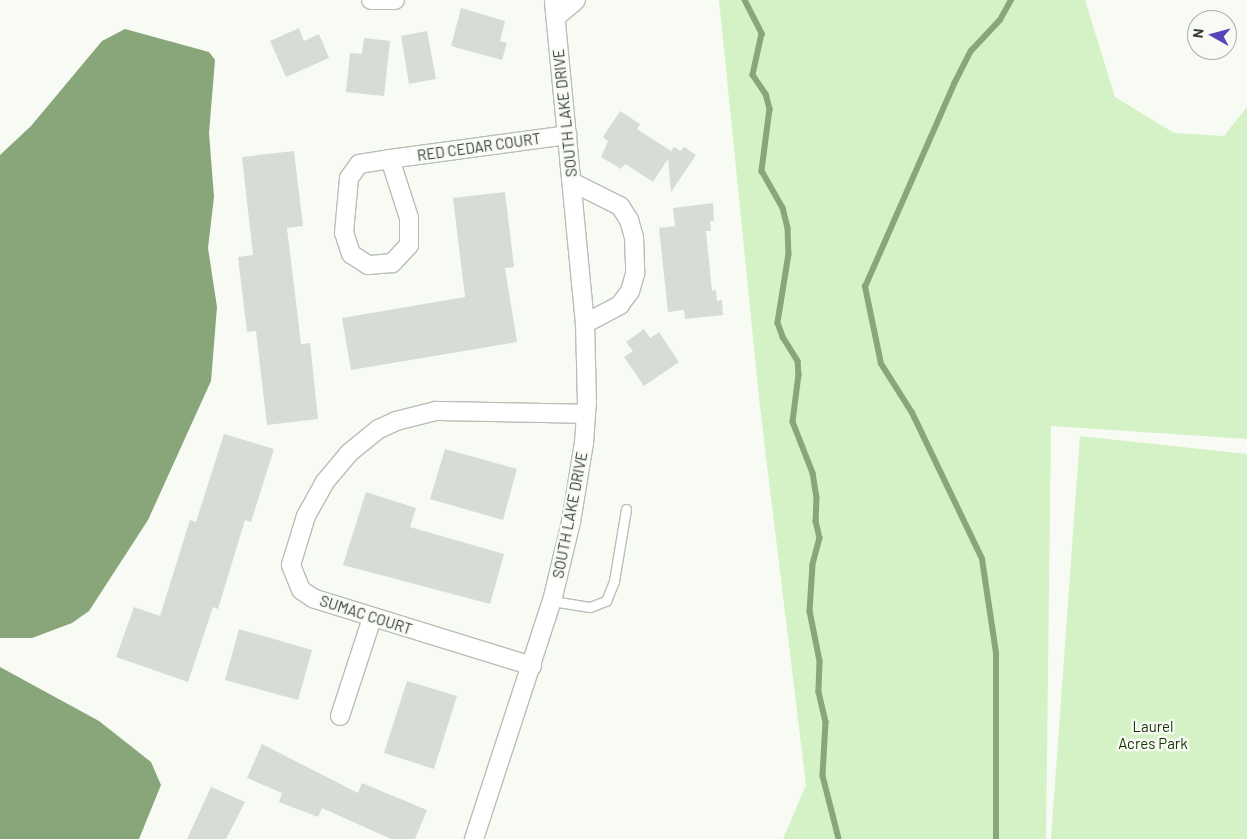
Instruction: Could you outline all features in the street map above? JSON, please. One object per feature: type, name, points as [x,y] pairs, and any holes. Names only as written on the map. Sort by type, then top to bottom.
[{"type":"street","points":[[371,0],[395,0]]},
{"type":"street","points":[[555,9],[576,0]]},
{"type":"street","name":"SOUTH LAKE DRIVE","points":[[474,839],[552,601],[579,482],[586,414],[585,324],[555,9]]},
{"type":"street","name":"RED CEDAR COURT","points":[[390,159],[409,218],[409,245],[392,262],[368,265],[351,254],[344,234],[349,178],[359,164],[390,159],[567,135]]},
{"type":"street","points":[[572,182],[620,206],[629,220],[634,237],[635,274],[630,291],[620,305],[585,324]]},
{"type":"street","name":"SUMAC COURT","points":[[532,666],[372,618],[313,598],[301,590],[291,565],[311,508],[324,483],[349,453],[379,429],[396,421],[436,411],[586,414]]},
{"type":"street","points":[[340,716],[372,618]]},
{"type":"lane","points":[[552,601],[590,607],[606,601],[614,581],[626,509]]},
{"type":"green space","points":[[719,0],[1085,0],[1115,97],[1174,133],[1224,136],[1247,107],[1247,439],[1051,426],[1046,839],[783,839],[806,785],[760,407]]},
{"type":"green space","name":"Laurel Acres Park","points":[[1080,436],[1247,454],[1247,839],[1051,839]]},
{"type":"shaded area","points":[[125,29],[209,52],[215,60],[209,133],[214,197],[208,248],[217,307],[211,381],[148,520],[89,611],[72,623],[32,638],[0,638],[0,155],[31,126],[102,41]]},
{"type":"shaded area","points":[[0,667],[99,721],[151,762],[161,785],[139,839],[0,839]]},
{"type":"building","points":[[461,8],[505,21],[500,41],[507,43],[502,60],[451,46]]},
{"type":"building","points":[[299,28],[304,41],[319,34],[329,58],[286,77],[270,41]]},
{"type":"building","points":[[427,31],[436,79],[409,84],[401,36]]},
{"type":"building","points":[[364,38],[390,41],[384,96],[346,92],[350,53],[362,54]]},
{"type":"building","points":[[620,111],[640,124],[637,129],[671,151],[674,147],[681,151],[684,147],[696,155],[671,192],[668,159],[653,182],[625,164],[621,169],[601,157],[608,141],[603,137]]},
{"type":"building","points":[[294,151],[303,226],[287,228],[301,344],[310,343],[318,419],[267,425],[256,331],[247,332],[238,257],[253,255],[242,157]]},
{"type":"building","points":[[505,192],[514,267],[505,268],[517,342],[351,370],[342,318],[465,297],[453,198]]},
{"type":"building","points":[[713,203],[714,221],[710,221],[711,231],[706,231],[712,291],[716,290],[717,301],[722,300],[723,315],[685,319],[684,310],[668,312],[659,228],[675,226],[673,208]]},
{"type":"building","points":[[644,329],[650,338],[659,332],[679,362],[644,386],[624,357],[633,351],[626,342]]},
{"type":"building","points":[[224,434],[274,449],[251,522],[245,520],[218,609],[213,607],[188,682],[116,657],[134,607],[160,616],[190,520],[196,522]]},
{"type":"building","points":[[445,449],[517,469],[503,520],[430,499]]},
{"type":"building","points":[[366,492],[416,508],[410,527],[504,554],[490,604],[343,565]]},
{"type":"building","points":[[239,629],[312,650],[298,700],[225,680]]},
{"type":"building","points":[[407,681],[457,696],[434,769],[384,753]]},
{"type":"building","points":[[262,744],[358,793],[362,783],[427,810],[415,839],[391,839],[322,808],[318,817],[279,802],[282,793],[247,778]]},
{"type":"building","points":[[211,787],[245,802],[226,839],[187,839]]},
{"type":"waterway","points":[[745,0],[762,34],[753,75],[766,94],[770,109],[762,171],[783,208],[788,228],[789,254],[778,323],[783,337],[798,361],[799,375],[793,422],[813,473],[817,497],[816,521],[820,538],[813,565],[810,611],[820,661],[819,692],[826,722],[823,776],[839,839]]},
{"type":"waterway","points":[[996,839],[996,653],[982,559],[912,413],[881,364],[865,287],[954,84],[971,51],[1000,20],[1011,0]]}]
